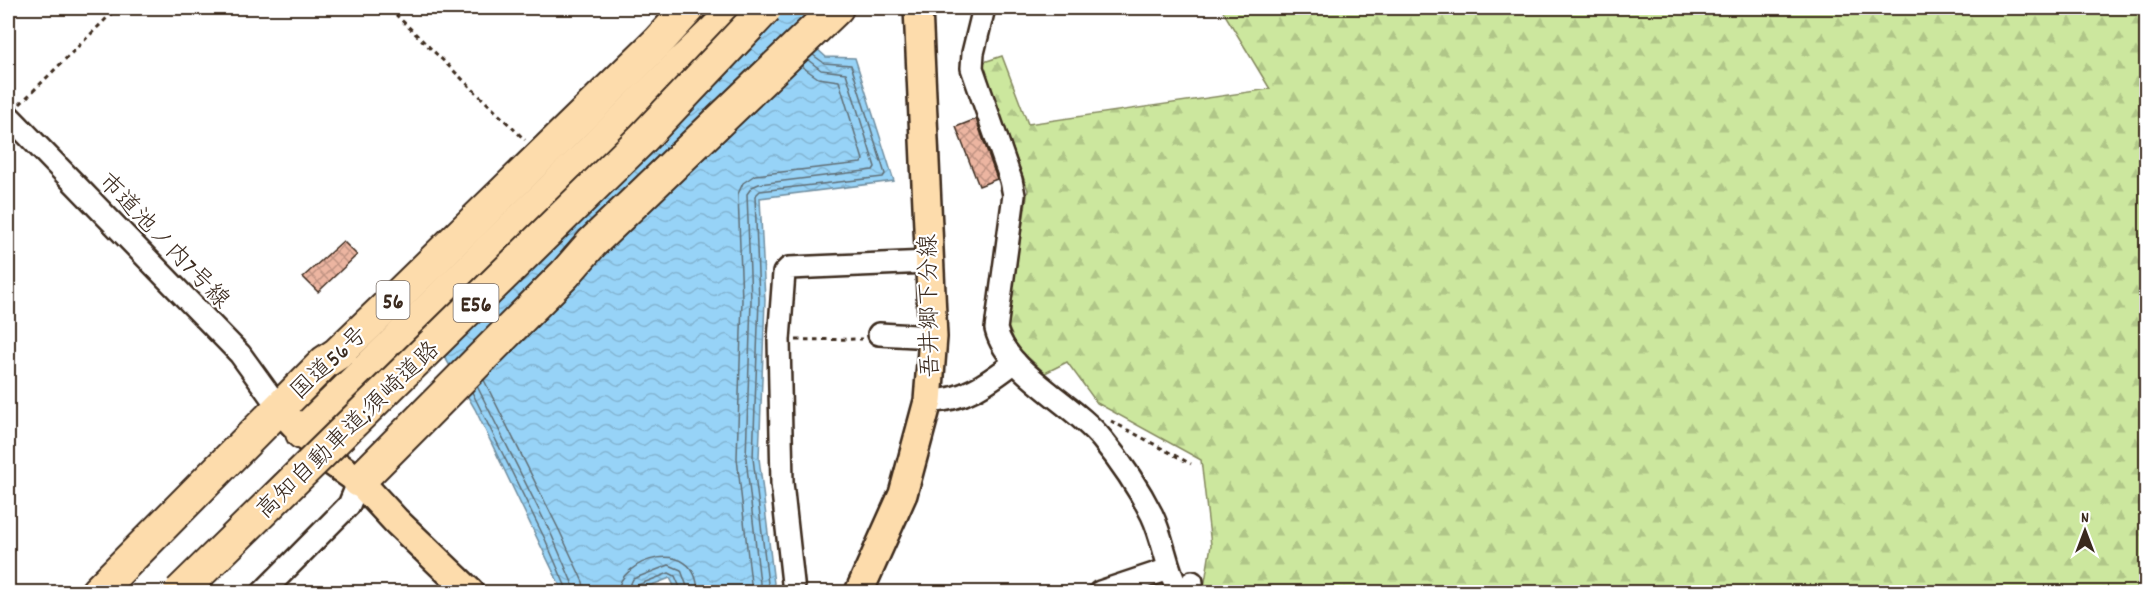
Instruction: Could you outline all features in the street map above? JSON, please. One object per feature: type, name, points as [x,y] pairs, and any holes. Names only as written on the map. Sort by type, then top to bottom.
[{"type":"highway","name":"国道56号","points":[[98,592],[259,432],[279,408],[325,362],[338,354],[689,8]]},
{"type":"highway","points":[[302,433],[738,8]]},
{"type":"highway","name":"高知自動車道;須崎道路","points":[[180,592],[642,139],[766,8]]},
{"type":"highway","points":[[359,481],[442,395],[565,274],[592,243],[837,8]]},
{"type":"main road","name":"吾井郷下分線","points":[[859,592],[903,494],[928,401],[933,338],[918,8]]},
{"type":"main road","points":[[279,408],[324,456],[359,481],[396,521],[470,592]]},
{"type":"street","points":[[984,8],[973,53],[972,68],[1011,180],[1014,195],[996,329],[999,341],[1015,362],[1073,410],[1101,438],[1155,512],[1180,585],[1100,592]]},
{"type":"street","name":"市道池ノ内7号線","points":[[8,115],[240,354],[279,408]]},
{"type":"street","points":[[794,592],[782,483],[779,340],[784,273],[789,268],[928,262]]},
{"type":"street","points":[[879,334],[933,338]]},
{"type":"street","points":[[928,401],[960,396],[988,382],[1015,362]]},
{"type":"street","points":[[262,592],[349,505],[359,481]]},
{"type":"path","points":[[8,115],[117,8]]},
{"type":"path","points":[[389,8],[541,156]]},
{"type":"path","points":[[779,340],[855,339],[879,334]]},
{"type":"path","points":[[1115,430],[1108,425],[1110,420],[1191,464]]},
{"type":"green space","points":[[1221,8],[2146,8],[2146,592],[1205,592],[1211,545],[1201,460],[1097,403],[1067,362],[1045,373],[1017,347],[1007,324],[1028,190],[981,63],[1002,56],[1028,124],[1270,89]]},
{"type":"water","points":[[717,8],[820,8],[816,48],[826,57],[855,58],[894,181],[760,198],[765,300],[759,458],[775,592],[677,592],[670,578],[634,592],[563,592],[475,409],[425,323]]},
{"type":"building","points":[[976,119],[997,179],[979,186],[956,127]]},
{"type":"building","points":[[343,241],[357,255],[318,292],[303,277]]}]
